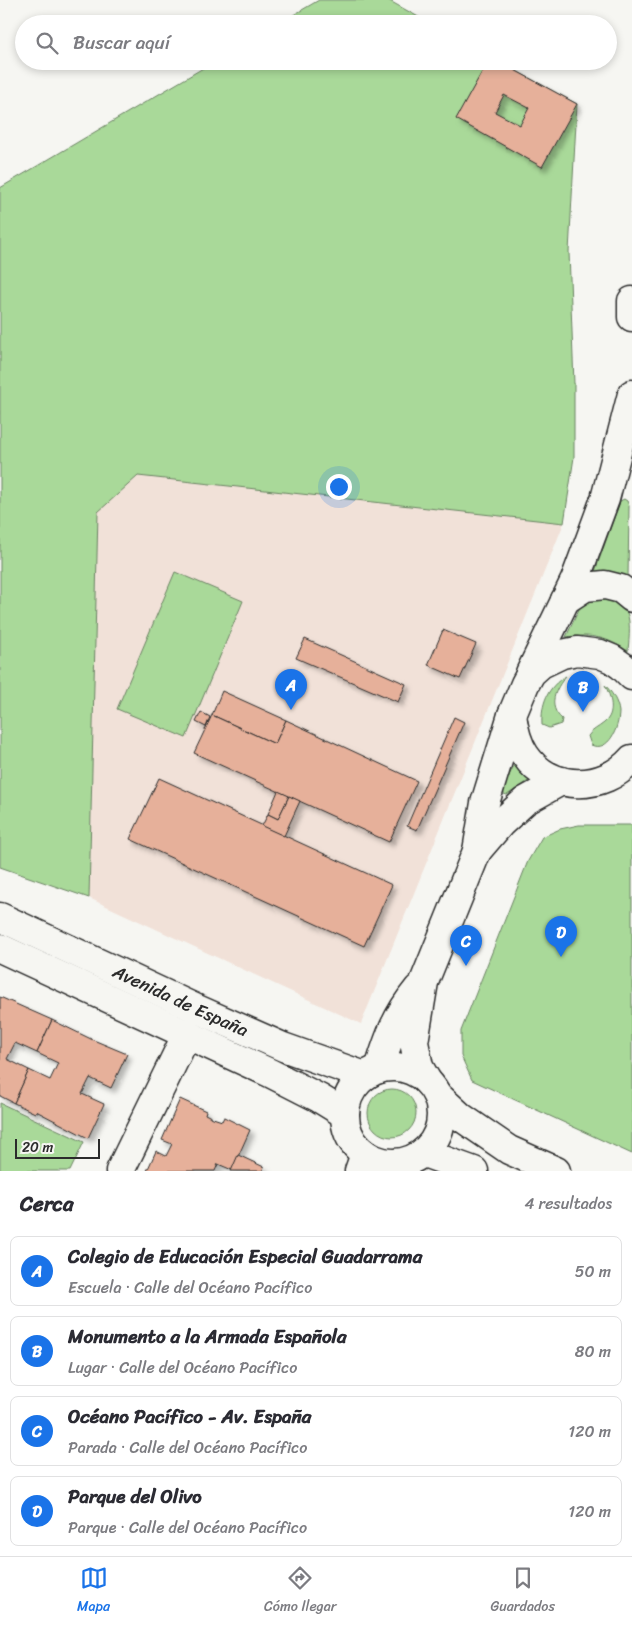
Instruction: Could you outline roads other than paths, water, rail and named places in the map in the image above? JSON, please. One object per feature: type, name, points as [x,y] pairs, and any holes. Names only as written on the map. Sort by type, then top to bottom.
[{"type":"street","points":[[632,301],[632,316]]},
{"type":"street","points":[[424,982],[404,1006],[372,1073],[350,1093],[345,1114],[347,1129],[362,1163],[406,1162],[424,1153],[437,1136],[442,1116],[432,1088],[419,1067],[414,1042],[424,982],[477,851],[485,803],[512,715],[575,580],[605,499],[632,394]]},
{"type":"street","points":[[565,600],[585,587],[605,585],[621,589],[632,598]]},
{"type":"street","points":[[525,684],[531,673],[541,664],[562,654],[577,652],[600,654],[612,659],[632,676]]},
{"type":"street","points":[[512,715],[520,746],[526,756],[532,764],[547,775],[561,781],[576,784],[619,778],[622,769],[632,759]]},
{"type":"street","points":[[477,851],[501,823],[525,801],[561,781]]},
{"type":"street","name":"Avenida de España","points":[[0,916],[188,1005],[283,1047],[372,1073]]},
{"type":"street","name":"Avenida de España","points":[[0,948],[187,1034],[319,1098],[345,1114]]},
{"type":"street","points":[[120,1171],[187,1034]]},
{"type":"street","points":[[372,1073],[396,1068],[413,1072],[461,1117],[510,1150],[556,1171]]},
{"type":"street","points":[[424,1153],[474,1171]]},
{"type":"place","name":"Colegio de Educación Especial Guadarrama","points":[[291,710]]},
{"type":"place","name":"Monumento a la Armada Española","points":[[583,712]]},
{"type":"place","name":"Parque del Olivo","points":[[561,957]]},
{"type":"place","name":"Océano Pacífico - Av. España","points":[[466,966]]}]
